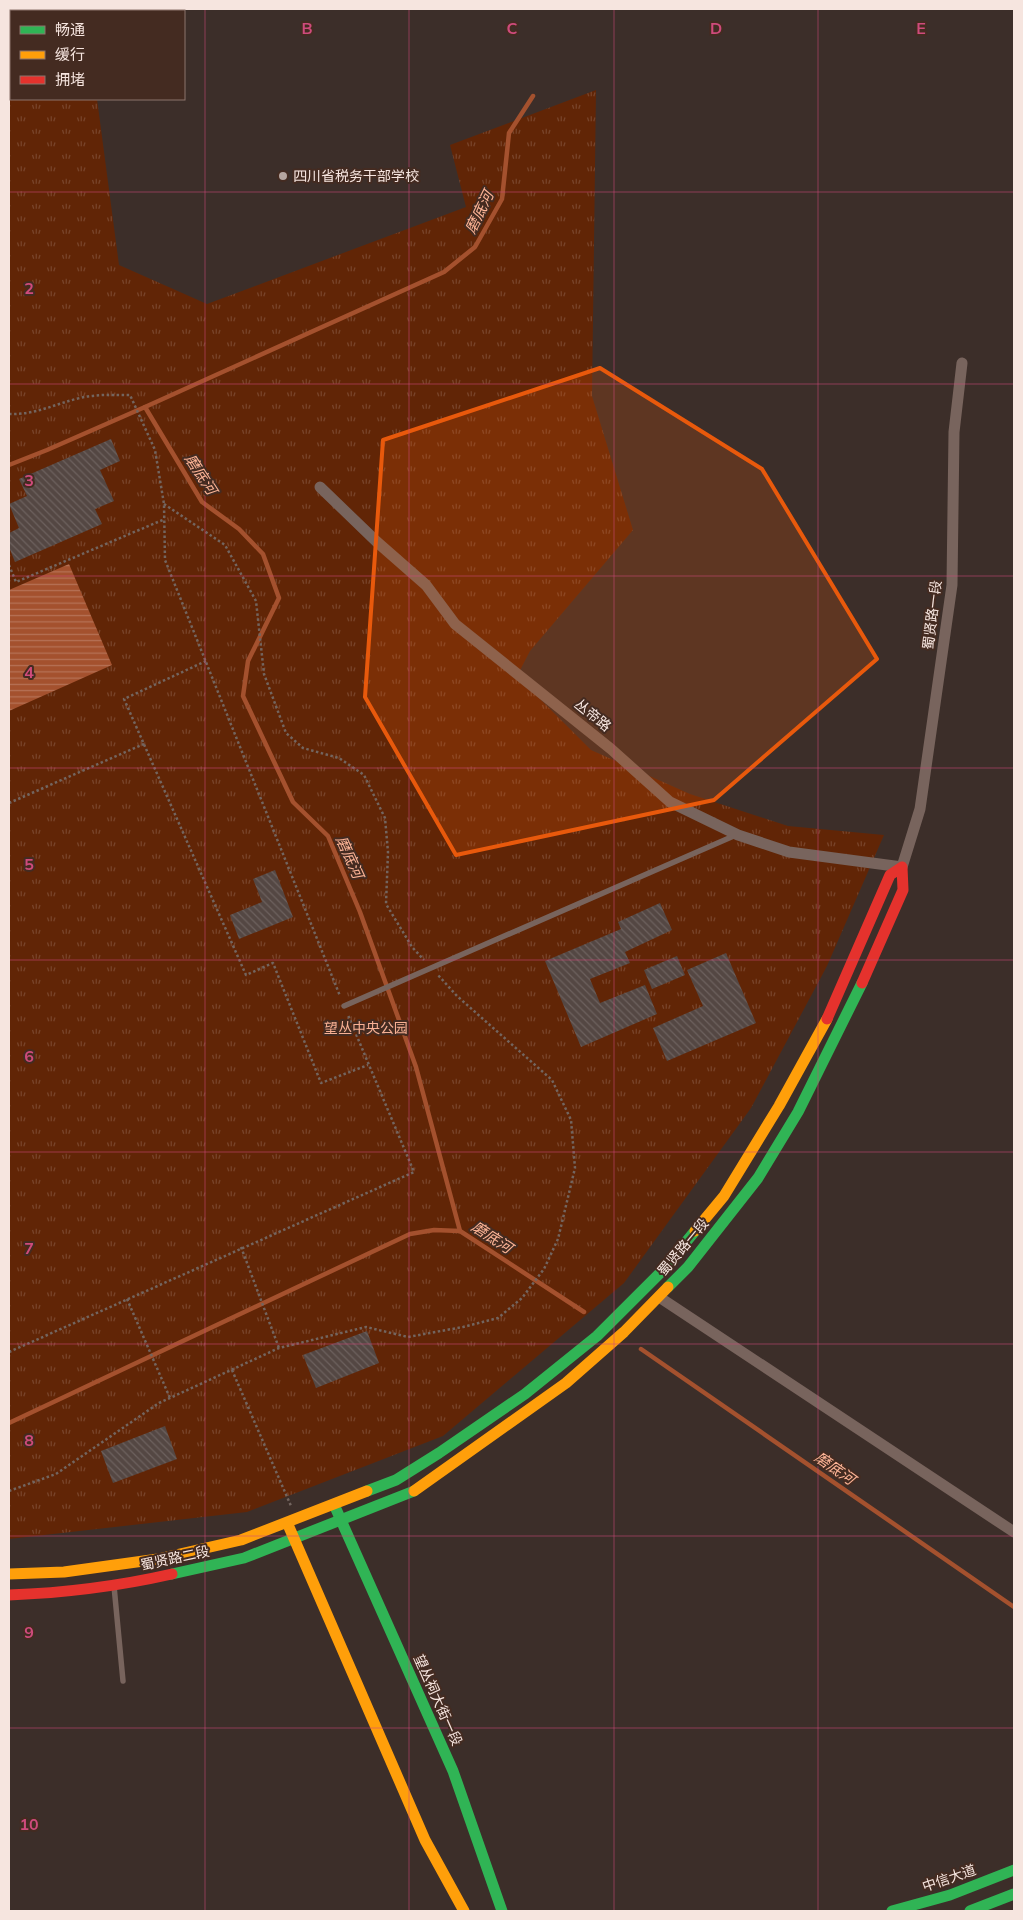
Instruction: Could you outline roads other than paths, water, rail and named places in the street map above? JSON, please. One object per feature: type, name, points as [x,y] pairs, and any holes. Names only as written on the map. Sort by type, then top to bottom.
[{"type":"street","name":"蜀贤路一段","points":[[340,1519],[411,1493],[566,1383],[624,1332],[688,1267],[758,1178],[798,1112],[859,990],[903,890],[902,868],[920,810],[952,585],[954,432],[962,363]]},
{"type":"street","name":"丛帝路","points":[[320,487],[377,542],[426,585],[456,624],[611,749],[670,802],[738,835],[789,852],[902,868]]},
{"type":"street","name":"蜀贤路一段","points":[[334,1505],[396,1480],[440,1453],[525,1394],[597,1336],[663,1270],[724,1196],[779,1106],[833,1008],[890,875],[902,868]]},
{"type":"street","points":[[659,1297],[1014,1532]]},
{"type":"street","name":"望丛祠大街一段","points":[[334,1505],[453,1771],[502,1911]]},
{"type":"street","name":"蜀贤路二段","points":[[9,1574],[64,1572],[158,1559],[241,1540],[334,1505]]},
{"type":"street","name":"蜀贤路二段","points":[[9,1595],[37,1594],[147,1580],[244,1558],[340,1519]]},
{"type":"street","points":[[292,1521],[293,1538],[425,1840],[460,1908]]},
{"type":"street","name":"中信大道","points":[[892,1911],[950,1895],[1014,1870]]},
{"type":"street","points":[[496,1894],[515,1911]]},
{"type":"street","points":[[970,1911],[1014,1894]]},
{"type":"lane","points":[[344,1006],[738,835]]},
{"type":"lane","points":[[114,1584],[124,1681]]},
{"type":"waterway","name":"磨底河","points":[[145,407],[444,272],[475,247],[502,199],[509,133],[533,96]]},
{"type":"waterway","name":"磨底河","points":[[9,465],[145,407],[202,502],[239,529],[263,554],[279,598],[248,661],[243,696],[293,802],[328,836],[360,912],[416,1067],[460,1231],[584,1312]]},
{"type":"waterway","points":[[9,1423],[410,1234],[434,1230],[460,1231]]},
{"type":"waterway","name":"磨底河","points":[[641,1349],[1014,1607]]},
{"type":"place","name":"四川省税务干部学校","points":[[283,176]]},
{"type":"park label","name":"望丛中央公园","points":[[366,1028]]}]
